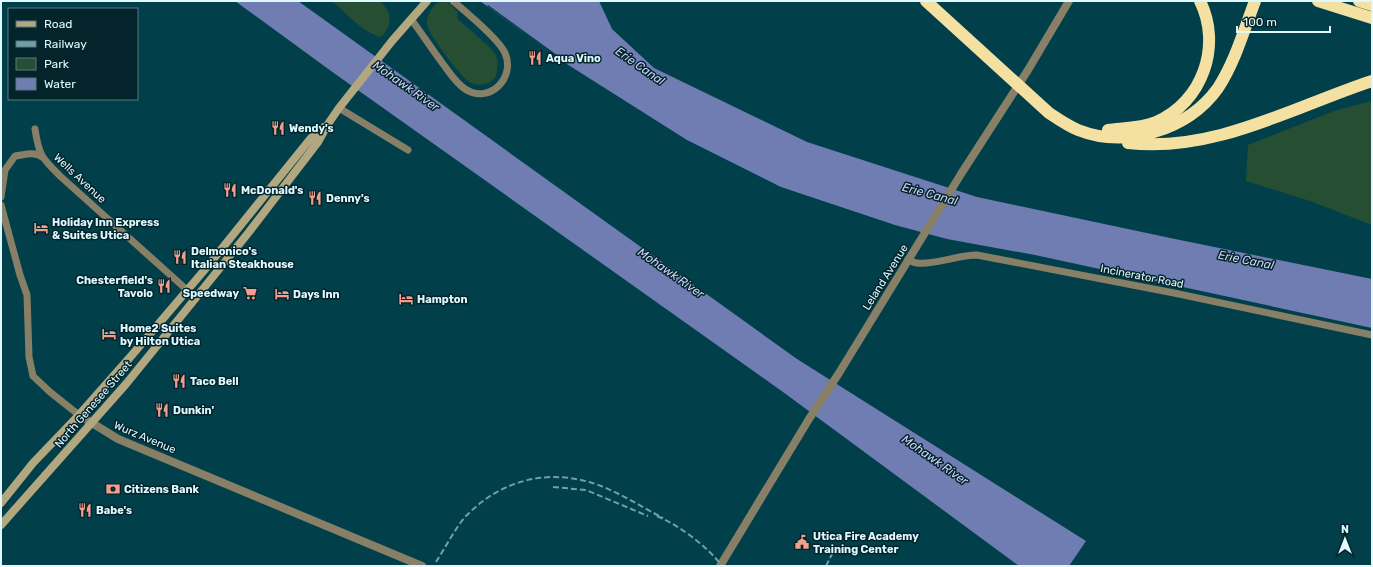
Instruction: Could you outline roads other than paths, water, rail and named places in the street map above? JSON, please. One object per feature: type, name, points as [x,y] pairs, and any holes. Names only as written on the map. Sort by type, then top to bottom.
[{"type":"highway","points":[[926,1],[1049,113],[1065,124],[1079,130],[1114,137],[1151,134],[1172,125],[1193,113],[1204,103],[1217,89],[1227,72],[1255,1]]},
{"type":"highway","points":[[936,1],[1055,107],[1071,118],[1088,125],[1108,130],[1129,132],[1147,130],[1164,124],[1178,117],[1206,94],[1219,76],[1228,59],[1251,1]]},
{"type":"highway","points":[[1108,130],[1140,126],[1156,122],[1180,106],[1195,89],[1202,76],[1208,58],[1210,42],[1209,28],[1200,1]]},
{"type":"highway","points":[[1318,1],[1372,18]]},
{"type":"highway","points":[[1359,1],[1372,5]]},
{"type":"highway","points":[[1095,134],[1107,140],[1131,143],[1170,144],[1197,141],[1228,134],[1372,81]]},
{"type":"main road","name":"North Genesee Street","points":[[1,525],[126,384],[196,298],[318,142],[328,124],[348,96],[392,41],[427,1]]},
{"type":"main road","name":"North Genesee Street","points":[[1,503],[33,463],[132,356],[207,267],[311,138],[328,124]]},
{"type":"street","points":[[411,19],[451,75],[463,88],[476,94],[492,90],[504,80],[508,70],[508,62],[505,51],[498,42],[453,1]]},
{"type":"street","name":"Leland Avenue","points":[[720,566],[809,419],[1069,1]]},
{"type":"street","points":[[339,108],[408,150]]},
{"type":"street","name":"Wells Avenue","points":[[35,129],[37,144],[42,157],[60,176],[196,298]]},
{"type":"street","points":[[1,197],[5,170],[15,156],[31,154],[40,155],[42,157]]},
{"type":"street","name":"Wurz Avenue","points":[[1,205],[27,295],[29,357],[33,376],[50,392],[79,415],[118,439],[422,566]]},
{"type":"street","name":"Incinerator Road","points":[[908,259],[915,263],[922,263],[961,256],[977,255],[1372,335]]},
{"type":"water","name":"Mohawk River","points":[[235,1],[298,1],[797,359],[1086,541],[1069,566],[1019,566],[783,392],[331,71]]},
{"type":"water","name":"Erie Canal","points":[[480,1],[599,1],[612,29],[654,68],[807,142],[977,197],[1372,279],[1372,328],[1035,255],[947,239],[895,225],[781,187],[687,140],[562,61]]},
{"type":"railway","points":[[436,562],[454,532],[466,516],[479,504],[493,495],[507,487],[523,481],[555,477],[572,478],[589,482],[617,493],[663,518]]},
{"type":"railway","points":[[553,487],[586,490],[648,516]]},
{"type":"railway","points":[[657,516],[675,525],[692,537],[709,551],[722,566]]},
{"type":"railway","points":[[826,566],[835,548]]},
{"type":"place","name":"Aqua Vino","points":[[535,58]]},
{"type":"place","name":"Wendy's","points":[[278,128]]},
{"type":"place","name":"McDonald's","points":[[230,190]]},
{"type":"place","name":"Denny's","points":[[315,198]]},
{"type":"place","name":"Holiday Inn Express & Suites Utica","points":[[41,228]]},
{"type":"place","name":"Delmonico's Italian Steakhouse","points":[[180,257]]},
{"type":"place","name":"Chesterfield's Tavolo","points":[[164,286]]},
{"type":"place","name":"Speedway","points":[[250,293]]},
{"type":"place","name":"Days Inn","points":[[282,294]]},
{"type":"place","name":"Hampton","points":[[406,299]]},
{"type":"place","name":"Home2 Suites by Hilton Utica","points":[[109,334]]},
{"type":"place","name":"Taco Bell","points":[[179,381]]},
{"type":"place","name":"Dunkin'","points":[[162,410]]},
{"type":"place","name":"Citizens Bank","points":[[113,489]]},
{"type":"place","name":"Babe's","points":[[85,510]]},
{"type":"place","name":"Utica Fire Academy Training Center","points":[[802,542]]}]
